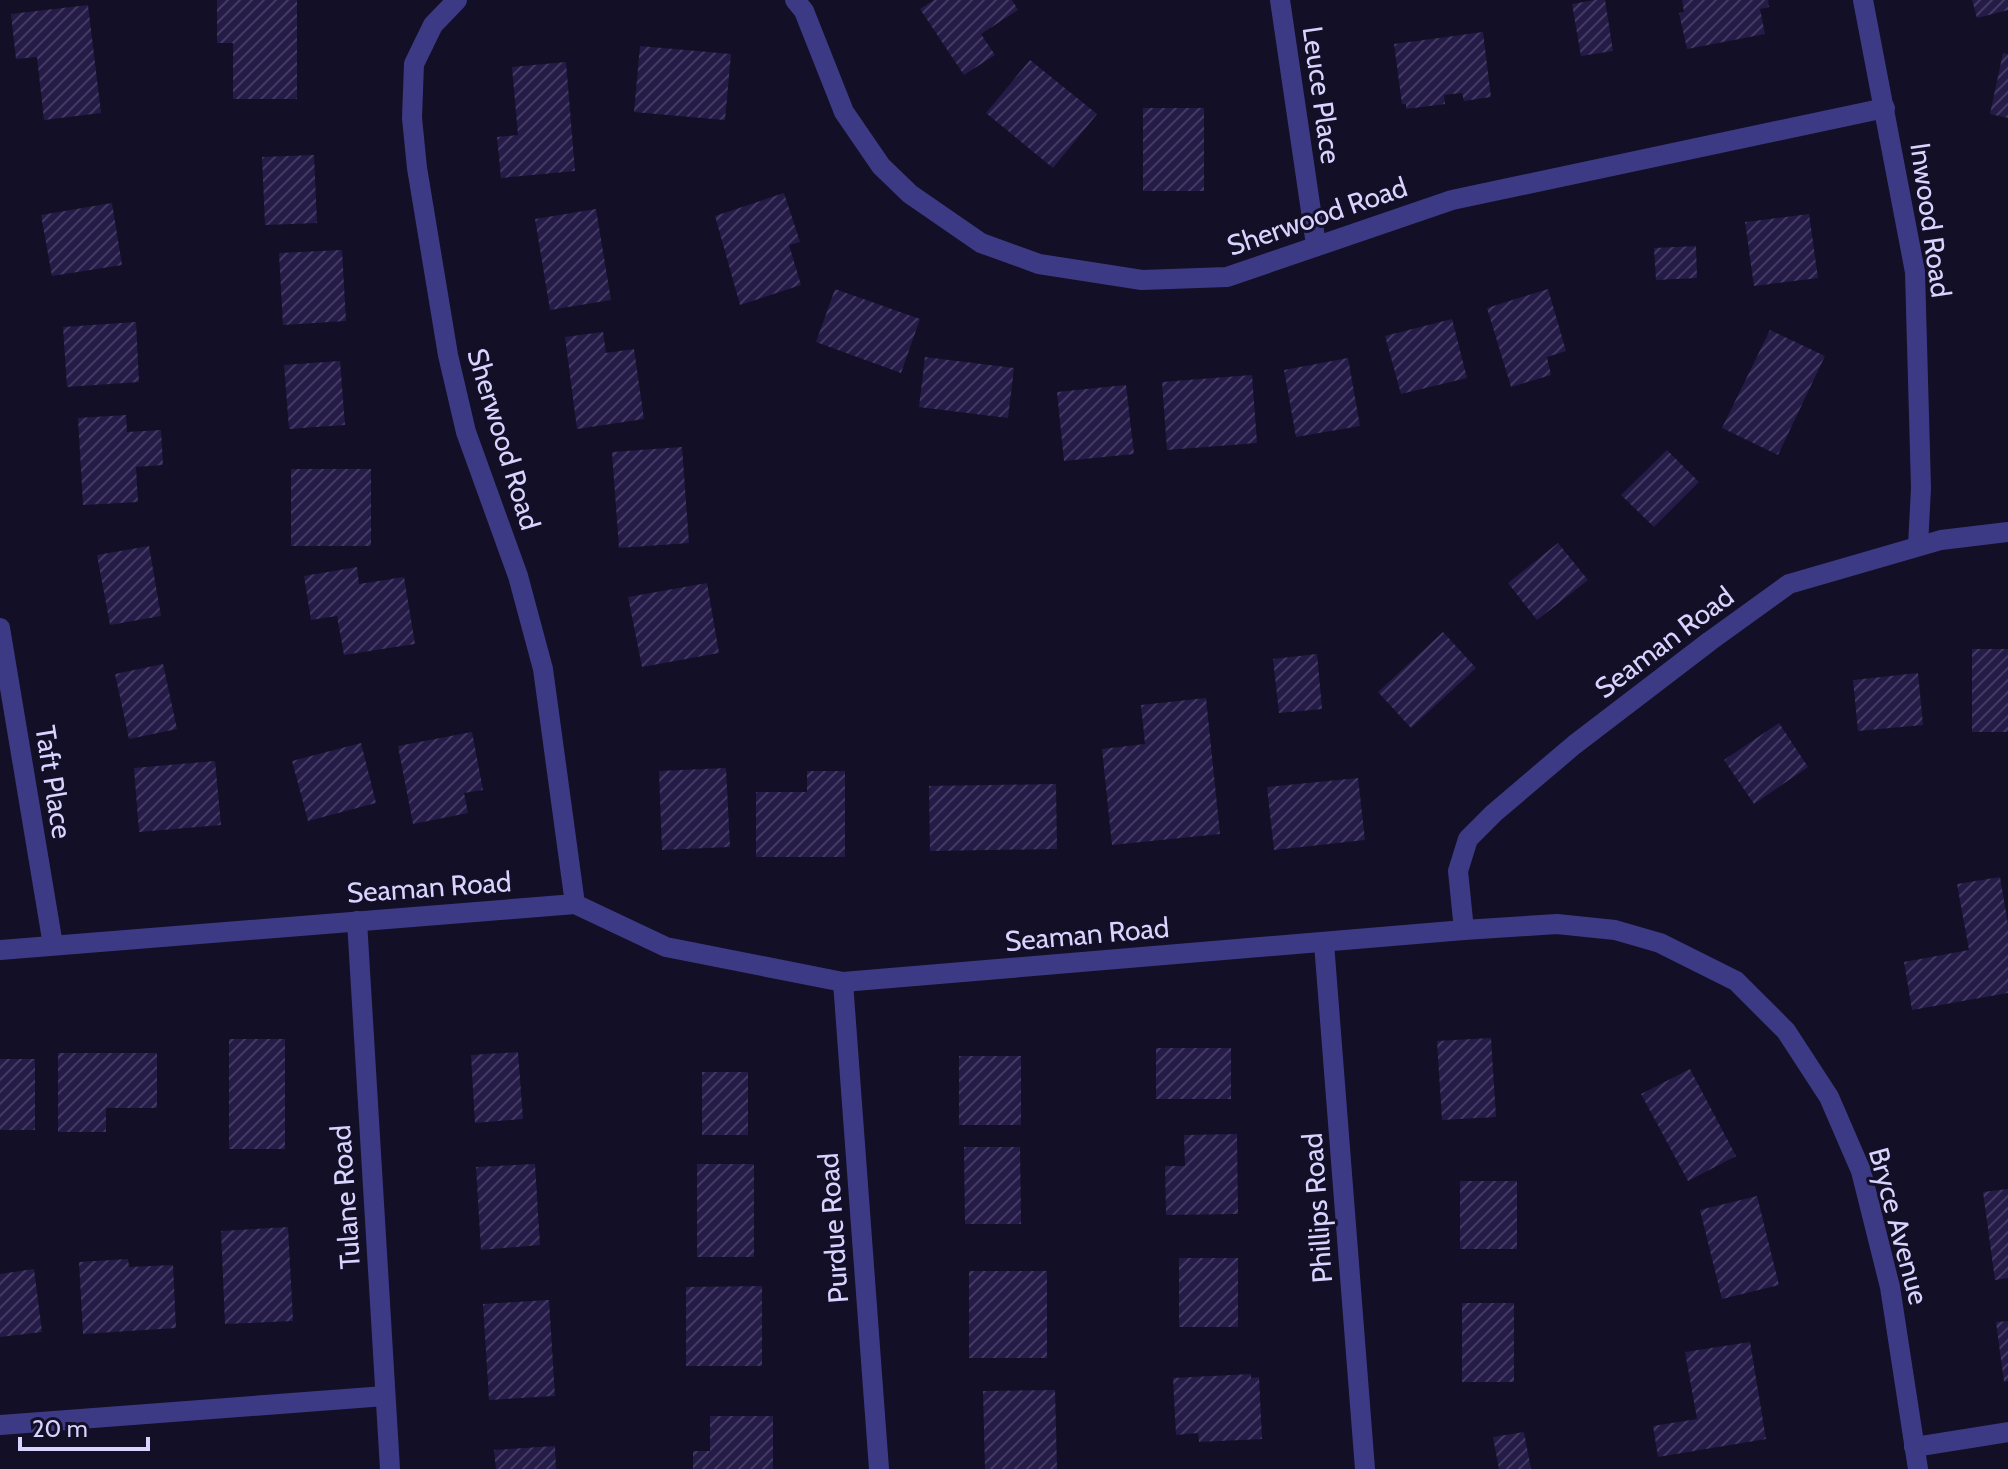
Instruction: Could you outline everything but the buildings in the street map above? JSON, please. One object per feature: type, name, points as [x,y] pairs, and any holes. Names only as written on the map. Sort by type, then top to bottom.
[{"type":"street","name":"Sherwood Road","points":[[457,0],[433,25],[414,64],[412,118],[417,168],[448,355],[466,432],[518,576],[543,669],[575,904]]},
{"type":"street","name":"Sherwood Road","points":[[795,0],[804,11],[844,112],[881,166],[910,194],[981,243],[1039,264],[1142,280],[1227,277],[1452,200],[1885,108]]},
{"type":"street","name":"Leuce Place","points":[[1280,0],[1316,245]]},
{"type":"street","name":"Inwood Road","points":[[1863,0],[1915,272],[1921,488],[1918,546]]},
{"type":"street","name":"Seaman Road","points":[[0,950],[575,904],[666,947],[843,982],[1464,930],[1458,871],[1468,839],[1574,745],[1710,641],[1789,584],[1941,540],[2008,532]]},
{"type":"street","name":"Taft Place","points":[[0,628],[53,945]]},
{"type":"street","name":"Tulane Road","points":[[357,921],[390,1469]]},
{"type":"street","name":"Bryce Avenue","points":[[1464,930],[1557,924],[1615,930],[1660,943],[1736,981],[1786,1031],[1829,1097],[1861,1171],[1890,1287],[1918,1469]]},
{"type":"street","name":"Phillips Road","points":[[1324,943],[1365,1469]]},
{"type":"street","name":"Purdue Road","points":[[843,982],[879,1469]]},
{"type":"street","points":[[0,1425],[385,1396]]},
{"type":"street","points":[[1914,1447],[2008,1432]]}]
